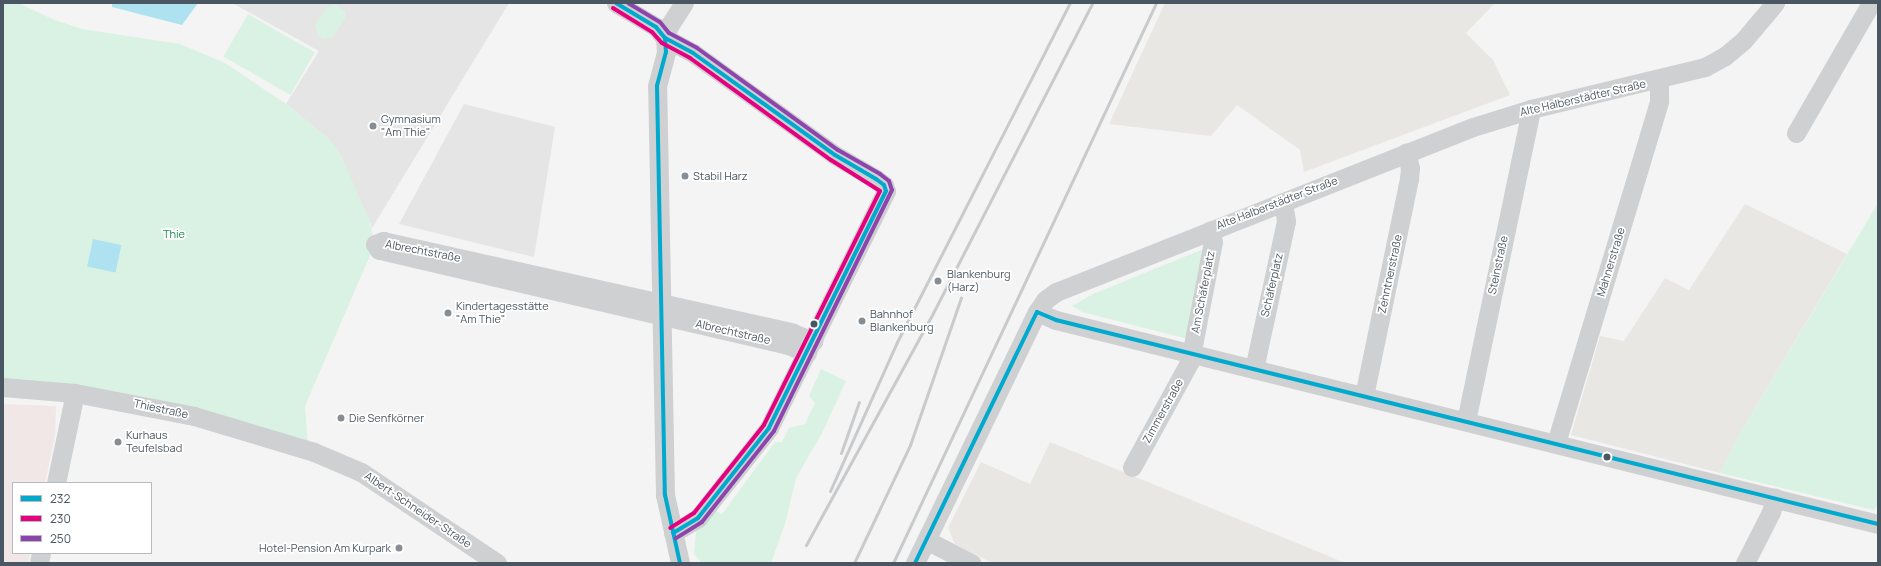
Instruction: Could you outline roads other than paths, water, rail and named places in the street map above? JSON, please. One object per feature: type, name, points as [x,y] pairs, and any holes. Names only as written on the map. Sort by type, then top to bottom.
[{"type":"street","points":[[616,3],[656,27],[665,38],[693,53],[835,155],[884,185],[886,191],[769,428],[698,518],[673,533]]},
{"type":"street","points":[[681,563],[664,495],[657,86],[666,52],[665,38],[669,26],[684,3]]},
{"type":"street","name":"Alte Halberstädter Straße","points":[[915,563],[1037,312],[1045,300],[1056,292],[1406,152],[1531,109],[1659,80],[1705,67],[1725,56],[1743,41],[1775,3]]},
{"type":"street","points":[[1796,133],[1871,3]]},
{"type":"street","name":"Mahnerstraße","points":[[1556,443],[1659,101],[1659,80]]},
{"type":"street","name":"Steinstraße","points":[[1466,421],[1531,109]]},
{"type":"street","name":"Zehntnerstraße","points":[[1364,396],[1409,179],[1410,168],[1406,152]]},
{"type":"street","name":"Schäferplatz","points":[[1254,369],[1286,221],[1283,202]]},
{"type":"street","name":"Am Schäferplatz","points":[[1191,354],[1213,242],[1210,230]]},
{"type":"street","name":"Albrechtstraße","points":[[662,310],[379,250],[375,244],[383,241],[662,310],[788,345],[810,347]]},
{"type":"street","points":[[1037,312],[1056,320],[1878,524]]},
{"type":"street","name":"Zimmerstraße","points":[[1132,467],[1185,370],[1191,354]]},
{"type":"street","name":"Thiestraße","points":[[3,386],[75,393],[194,416],[314,452]]},
{"type":"street","points":[[56,482],[75,393]]},
{"type":"street","name":"Albert-Schneider-Straße","points":[[314,452],[361,472],[497,563]]},
{"type":"street","points":[[1744,563],[1771,512],[1775,498]]},
{"type":"street","points":[[926,540],[971,563]]},
{"type":"water","points":[[112,3],[198,3],[182,25],[112,7]]},
{"type":"water","points":[[93,239],[121,245],[116,272],[87,266]]},
{"type":"railway","points":[[830,491],[897,342],[1070,3]]},
{"type":"railway","points":[[806,545],[933,313],[1092,3]]},
{"type":"railway","points":[[893,563],[1156,3]]},
{"type":"railway","points":[[854,563],[910,445],[961,298]]},
{"type":"railway","points":[[841,453],[859,402]]},
{"type":"place","name":"Gymnasium \"Am Thie\"","points":[[373,126]]},
{"type":"place","name":"Stabil Harz","points":[[685,176]]},
{"type":"place","name":"Blankenburg (Harz)","points":[[938,281]]},
{"type":"place","name":"Kindertagesstätte \"Am Thie\"","points":[[448,313]]},
{"type":"place","name":"Bahnhof Blankenburg","points":[[862,321]]},
{"type":"place","name":"Die Senfkörner","points":[[341,418]]},
{"type":"place","name":"Kurhaus Teufelsbad","points":[[118,442]]},
{"type":"place","name":"Hotel-Pension Am Kurpark","points":[[399,548]]},
{"type":"park label","name":"Thie","points":[[174,234]]}]
